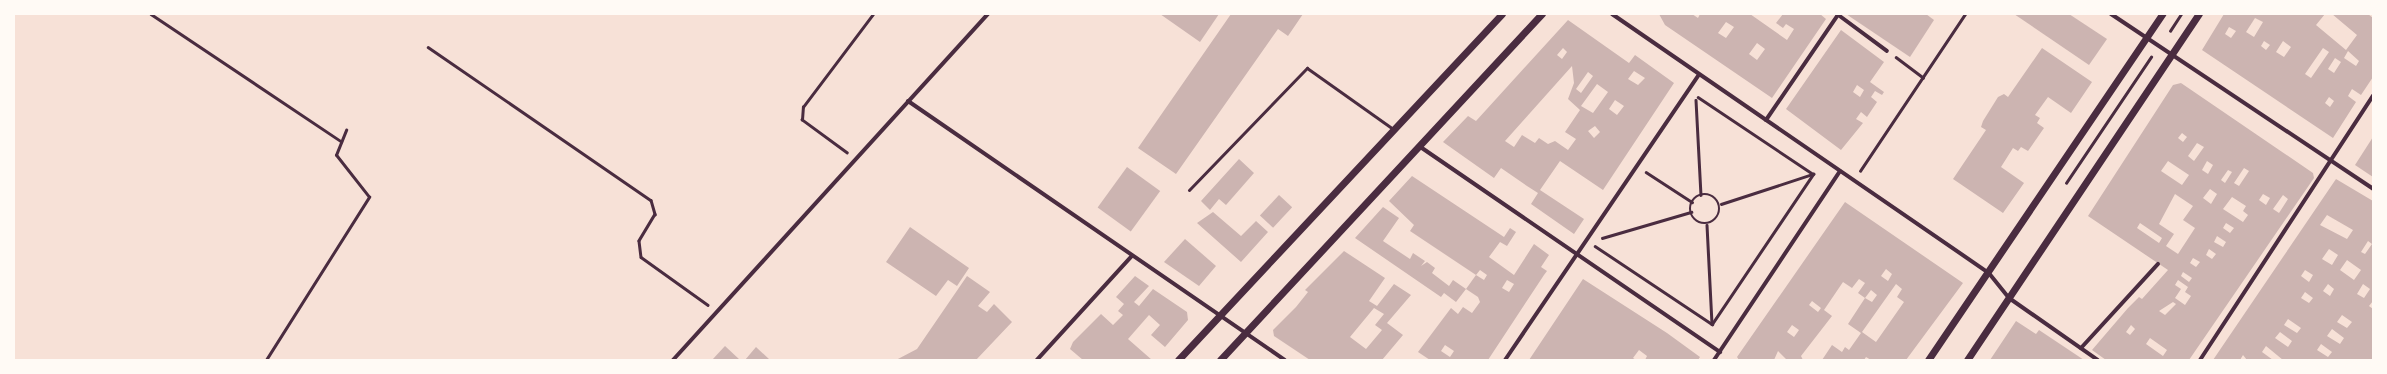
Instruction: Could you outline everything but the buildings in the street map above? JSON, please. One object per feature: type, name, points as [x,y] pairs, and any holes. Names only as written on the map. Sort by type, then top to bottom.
[{"type":"street","points":[[673,360],[988,14]]},
{"type":"street","points":[[1178,360],[1502,14]]},
{"type":"street","points":[[1220,360],[1244,332],[1542,14]]},
{"type":"street","points":[[1612,14],[1988,272],[2009,298],[2098,360]]},
{"type":"street","points":[[1766,120],[1837,14],[1887,51]]},
{"type":"street","points":[[2112,14],[2373,189]]},
{"type":"street","points":[[1928,360],[2162,14]]},
{"type":"street","points":[[1967,360],[2199,14]]},
{"type":"street","points":[[1505,360],[1699,75]]},
{"type":"street","points":[[2200,360],[2373,96]]},
{"type":"street","points":[[908,101],[1285,360]]},
{"type":"street","points":[[1419,146],[1720,352]]},
{"type":"street","points":[[1714,360],[1840,171]]},
{"type":"street","points":[[1037,360],[1132,256]]},
{"type":"street","points":[[2081,348],[2158,264]]},
{"type":"street","points":[[2088,360],[2091,355]]},
{"type":"lane","points":[[1189,190],[1307,68],[1394,130]]},
{"type":"path","points":[[151,14],[340,141]]},
{"type":"path","points":[[855,160],[802,120],[803,107],[873,14]]},
{"type":"path","points":[[1854,180],[1965,14]]},
{"type":"path","points":[[2170,31],[2181,14]]},
{"type":"path","points":[[428,47],[651,200],[656,214],[639,241],[641,257],[717,312]]},
{"type":"path","points":[[1887,51],[1923,77]]},
{"type":"path","points":[[2062,188],[2151,57]]},
{"type":"path","points":[[1691,102],[1696,96]]},
{"type":"path","points":[[1696,96],[1814,174]]},
{"type":"path","points":[[1696,96],[1701,195]]},
{"type":"path","points":[[266,360],[369,198],[336,155],[340,141],[346,130]]},
{"type":"path","points":[[1637,166],[1692,202]]},
{"type":"path","points":[[1721,204],[1814,174]]},
{"type":"path","points":[[1712,324],[1814,174]]},
{"type":"path","points":[[1707,225],[1693,217],[1691,212],[1692,202],[1701,195],[1708,194],[1721,204]]},
{"type":"path","points":[[1707,225],[1718,217],[1721,204]]},
{"type":"path","points":[[1594,240],[1691,212]]},
{"type":"path","points":[[1707,225],[1712,324]]},
{"type":"path","points":[[1598,234],[1592,244],[1712,324]]}]
